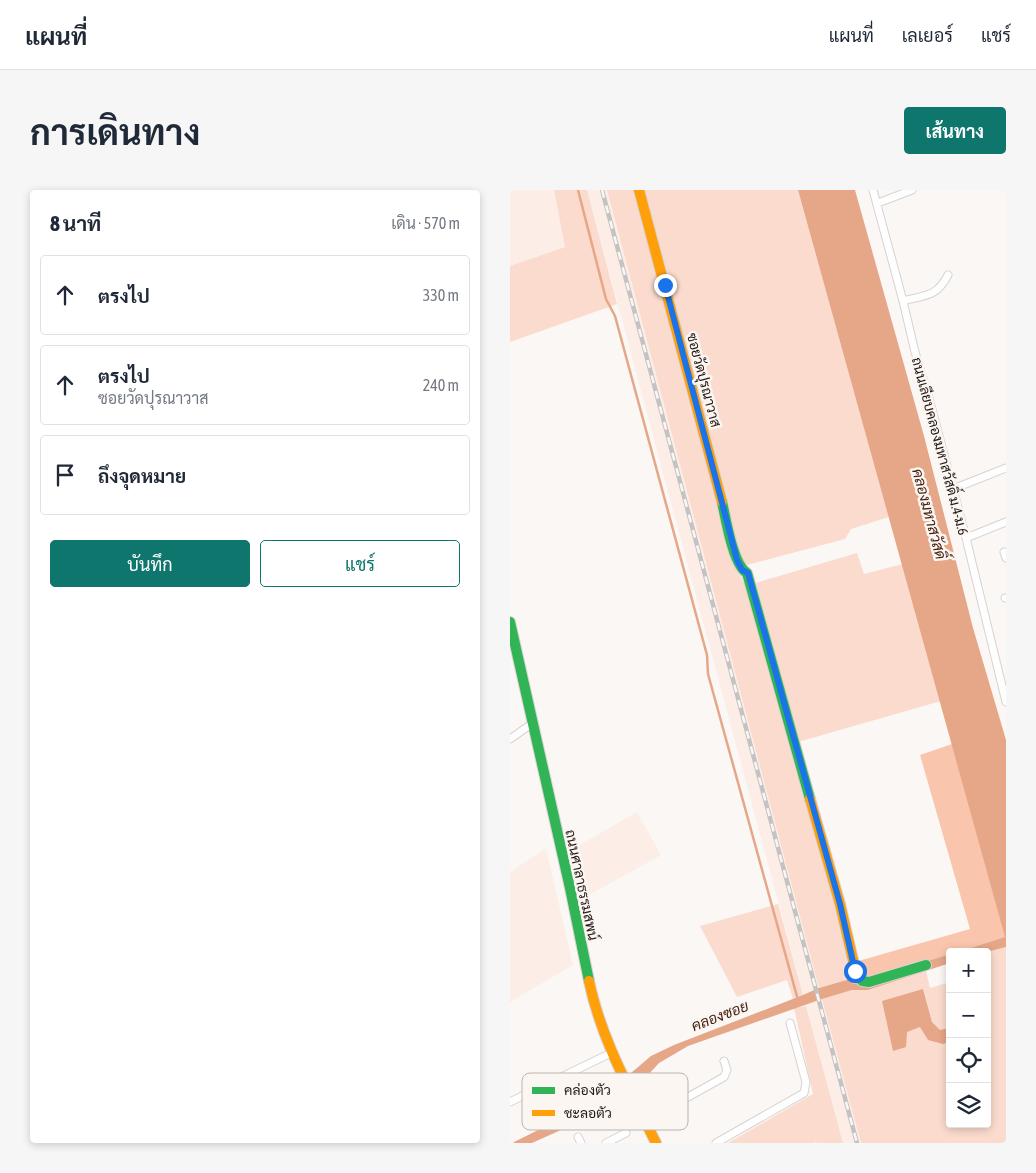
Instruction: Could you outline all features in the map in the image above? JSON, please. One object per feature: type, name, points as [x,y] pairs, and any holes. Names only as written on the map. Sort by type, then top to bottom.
[{"type":"street","name":"ซอยวัดปุรณาวาส","points":[[640,190],[737,560],[742,570],[748,573],[840,904],[855,971],[862,981],[869,982],[926,965]]},
{"type":"street","name":"ถนนเลียบคลองมหาสวัสดิ์ ม.4-ม.6","points":[[873,190],[966,538],[1006,702]]},
{"type":"street","points":[[878,204],[912,190]]},
{"type":"street","points":[[903,301],[935,293],[948,275]]},
{"type":"street","points":[[953,489],[1006,468]]},
{"type":"street","points":[[966,538],[1006,522]]},
{"type":"street","name":"ถนนศาลาธรรมสพน์","points":[[510,622],[594,1005],[620,1073]]},
{"type":"street","points":[[510,739],[533,723]]},
{"type":"street","points":[[716,1143],[804,1093],[806,1082],[790,1022]]},
{"type":"street","points":[[570,1073],[611,1053]]},
{"type":"street","points":[[688,1097],[724,1077],[727,1070],[724,1061]]},
{"type":"street","points":[[510,1102],[522,1096]]},
{"type":"street","name":"ถนนศาลาธรรมสพน์","points":[[650,1130],[656,1143]]},
{"type":"street","points":[[606,1143],[626,1133]]},
{"type":"shaded area","points":[[510,190],[554,190],[565,247],[510,266]]},
{"type":"shaded area","points":[[554,190],[587,190],[617,304],[510,342],[510,266],[565,247]]},
{"type":"shaded area","points":[[587,190],[607,190],[861,1143],[843,1143]]},
{"type":"shaded area","points":[[607,190],[635,190],[733,560],[745,586],[857,553],[864,574],[903,564],[941,701],[791,744],[845,943],[850,979],[819,988]]},
{"type":"shaded area","points":[[643,190],[798,190],[889,517],[851,529],[845,539],[747,565],[741,560]]},
{"type":"shaded area","points":[[952,744],[1006,937],[971,948],[946,948],[946,955],[853,984],[850,979],[848,964],[970,929],[920,755]]},
{"type":"shaded area","points":[[637,812],[661,855],[582,899],[571,850]]},
{"type":"shaded area","points":[[546,848],[573,965],[510,1002],[510,872]]},
{"type":"shaded area","points":[[778,904],[803,995],[793,999],[787,980],[737,997],[700,926]]},
{"type":"shaded area","points":[[1006,947],[1006,1143],[861,1143],[822,999],[852,990],[868,990],[926,971],[930,988],[946,983],[946,1029],[940,1031],[932,1022],[923,989],[906,1032],[920,1027],[943,1044],[946,1043],[946,1128],[991,1128],[991,951]]},
{"type":"shaded area","points":[[806,1006],[843,1143],[728,1143],[813,1094],[794,1008]]},
{"type":"water","name":"คลองมหาสวัสดิ์","points":[[798,190],[855,190],[924,436],[973,628],[1006,740],[1006,947],[991,951],[991,948],[971,948],[1005,937]]},
{"type":"water","points":[[946,955],[946,964],[868,990],[852,990],[822,999],[688,1046],[659,1063],[650,1073],[631,1073],[651,1056],[674,1045],[819,988],[850,979],[853,984]]},
{"type":"water","points":[[923,989],[932,1022],[940,1030],[946,1029],[946,1043],[928,1040],[920,1027],[907,1032],[906,1047],[893,1051],[882,1001]]},
{"type":"water","points":[[538,1130],[561,1130],[532,1143],[512,1143]]},
{"type":"waterway","points":[[578,190],[606,299],[615,316],[707,655],[708,674],[798,1000]]},
{"type":"railway","points":[[602,190],[857,1143]]},
{"type":"traffic: fast","points":[[722,502],[734,552],[742,568],[747,573],[810,799]]},
{"type":"traffic: fast","points":[[510,622],[589,981]]},
{"type":"traffic: fast","points":[[853,960],[855,971],[862,981],[869,982],[926,965]]},
{"type":"traffic: slow","points":[[639,190],[722,502]]},
{"type":"traffic: slow","points":[[810,799],[840,904],[853,960]]},
{"type":"traffic: slow","points":[[589,981],[601,1023],[622,1073]]},
{"type":"traffic: slow","points":[[650,1130],[656,1143]]},
{"type":"route","points":[[665,285],[737,560],[742,570],[748,573],[840,904],[855,971]]},
{"type":"water label","name":"คลองซอย","points":[[720,1016]]}]
